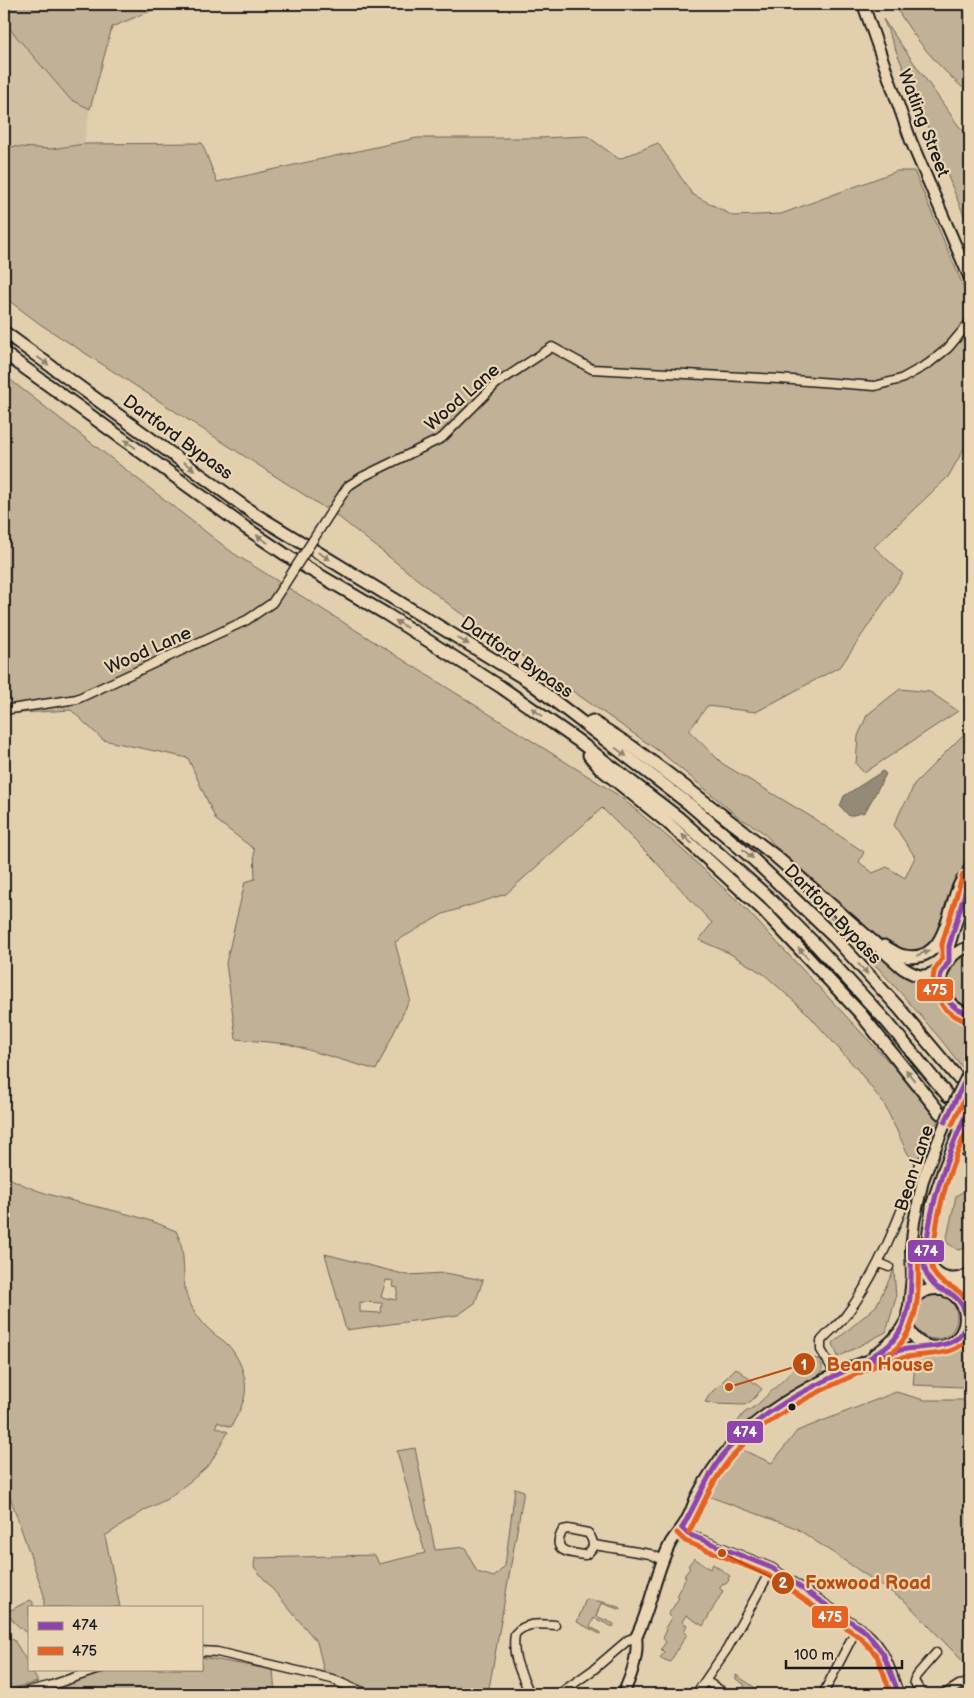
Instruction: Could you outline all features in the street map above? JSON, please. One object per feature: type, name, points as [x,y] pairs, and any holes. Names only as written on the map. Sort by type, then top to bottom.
[{"type":"highway","name":"Dartford Bypass","points":[[4,332],[253,513],[527,680],[689,804],[773,877],[834,937],[899,1008],[957,1077]]},
{"type":"highway","name":"Dartford Bypass","points":[[4,353],[246,528],[292,559],[386,614],[501,687],[577,740],[679,818],[768,897],[816,945],[887,1022],[948,1096]]},
{"type":"highway","points":[[527,680],[631,746],[774,855],[878,944],[908,957],[920,955],[931,950],[943,934],[959,885],[970,870]]},
{"type":"highway","points":[[577,740],[601,769],[668,823],[763,910],[860,1013],[940,1113]]},
{"type":"highway","points":[[878,944],[882,951],[901,966],[917,975],[930,976],[947,963]]},
{"type":"highway","points":[[926,1251],[931,1266],[942,1277],[957,1279],[970,1274]]},
{"type":"highway","points":[[943,1290],[955,1290],[970,1281]]},
{"type":"main road","name":"Watling Street","points":[[863,4],[911,141],[970,279]]},
{"type":"main road","points":[[947,963],[949,946],[970,876]]},
{"type":"main road","points":[[970,947],[959,950],[947,963],[940,977],[943,992],[954,1006],[970,1015]]},
{"type":"main road","name":"Bean Lane","points":[[865,1362],[891,1343],[899,1333],[908,1313],[912,1276],[911,1250],[914,1222],[923,1180],[951,1109],[970,1070]]},
{"type":"main road","name":"Bean Lane","points":[[943,1290],[935,1286],[926,1272],[923,1254],[926,1251],[932,1204],[970,1104]]},
{"type":"main road","points":[[929,1290],[943,1290],[960,1302],[968,1319],[954,1340],[949,1344],[938,1347],[920,1342],[916,1338],[909,1328],[908,1313],[911,1305],[919,1295],[929,1290]]},
{"type":"main road","name":"Bean Lane","points":[[623,1694],[636,1658],[638,1646],[636,1637],[671,1542],[682,1528],[710,1474],[741,1435],[791,1398],[865,1362],[902,1350],[938,1347]]},
{"type":"street","name":"Wood Lane","points":[[4,710],[77,699],[248,620],[272,603],[351,484],[442,438],[496,384],[552,347],[592,369],[875,386],[901,379],[928,364],[948,348],[970,322]]},
{"type":"street","name":"Bean Lane","points":[[836,1375],[821,1350],[821,1340],[846,1315],[879,1262],[896,1226],[919,1163],[910,1161]]},
{"type":"street","points":[[879,1262],[889,1267]]},
{"type":"street","points":[[682,1528],[688,1534],[772,1568],[858,1626],[874,1639],[884,1652],[899,1694]]},
{"type":"street","points":[[568,1529],[588,1533],[594,1545],[591,1552],[585,1556],[565,1552],[559,1543],[563,1530],[568,1529]]},
{"type":"street","points":[[594,1545],[650,1554],[663,1560]]},
{"type":"street","points":[[696,1694],[727,1650],[772,1568]]},
{"type":"street","points":[[530,1694],[517,1665],[514,1648],[515,1634],[531,1625],[555,1626]]},
{"type":"street","points":[[823,1694],[858,1626]]},
{"type":"street","points":[[559,1694],[593,1670],[628,1640],[636,1637]]},
{"type":"street","points":[[202,1651],[217,1652],[332,1678],[366,1694]]},
{"type":"street","points":[[922,1694],[914,1681],[916,1676],[936,1653]]},
{"type":"street","points":[[16,1694],[49,1686],[96,1670]]},
{"type":"street","points":[[706,1681],[726,1694]]},
{"type":"street","points":[[945,1694],[959,1685],[965,1684],[970,1689]]},
{"type":"shaded area","points":[[4,4],[153,4],[155,9],[112,27],[90,109],[70,99],[4,22]]},
{"type":"shaded area","points":[[894,4],[970,4],[970,94],[928,52]]},
{"type":"shaded area","points":[[883,19],[958,125],[970,138],[970,230]]},
{"type":"shaded area","points":[[4,22],[70,99],[90,109],[84,144],[51,149],[4,146]]},
{"type":"shaded area","points":[[587,136],[619,159],[658,143],[692,194],[733,216],[781,214],[897,171],[914,171],[970,302],[970,438],[948,477],[874,547],[903,574],[841,666],[756,712],[707,706],[689,731],[723,764],[810,816],[864,852],[859,862],[873,873],[887,867],[905,878],[915,857],[894,825],[914,784],[970,728],[970,847],[938,933],[932,941],[921,949],[906,951],[897,948],[869,930],[824,893],[796,865],[776,851],[774,845],[762,832],[741,819],[663,754],[456,610],[340,518],[40,324],[4,297],[4,146],[51,149],[84,144],[202,143],[217,182],[417,138]]},
{"type":"shaded area","points":[[4,375],[233,553],[618,795],[675,843],[742,905],[917,1092],[938,1119],[937,1123],[917,1145],[921,1153],[918,1158],[913,1159],[908,1154],[884,1104],[857,1069],[807,1013],[765,975],[729,953],[699,940],[712,923],[653,859],[602,808],[506,894],[443,914],[395,942],[410,999],[376,1070],[288,1044],[236,1039],[226,963],[245,882],[255,879],[254,849],[216,820],[188,758],[103,740],[71,710],[4,714]]},
{"type":"shaded area","points":[[900,689],[930,692],[958,711],[864,773],[856,764],[858,736],[867,715]]},
{"type":"shaded area","points":[[883,771],[886,774],[865,812],[849,816],[840,806],[844,796]]},
{"type":"shaded area","points":[[786,873],[863,938],[933,981],[931,992],[936,1003],[953,1017],[970,1027],[970,1052],[966,1059],[970,1063],[970,1077],[901,993]]},
{"type":"shaded area","points":[[966,955],[970,955],[970,1008],[954,997],[947,983],[951,968]]},
{"type":"shaded area","points":[[4,1175],[21,1184],[57,1197],[133,1215],[176,1231],[182,1249],[184,1282],[190,1304],[206,1326],[226,1343],[237,1357],[245,1380],[245,1395],[231,1427],[217,1422],[216,1427],[228,1432],[210,1464],[167,1499],[145,1510],[105,1536],[120,1606],[44,1606],[44,1595],[4,1479],[4,1425],[8,1433],[4,1422]]},
{"type":"shaded area","points":[[964,1191],[970,1195],[970,1247],[958,1250],[946,1242],[956,1196]]},
{"type":"shaded area","points":[[325,1254],[407,1275],[445,1273],[483,1280],[475,1303],[458,1315],[346,1330]],"holes":[[[386,1280],[394,1281],[393,1287],[398,1288],[396,1300],[381,1297]],[[360,1302],[382,1303],[381,1313],[360,1312]]]},
{"type":"shaded area","points":[[894,1270],[896,1298],[886,1332],[838,1357],[833,1343],[876,1306]]},
{"type":"shaded area","points":[[935,1295],[947,1299],[953,1305],[957,1317],[953,1329],[947,1335],[935,1339],[923,1335],[917,1329],[913,1317],[917,1305],[923,1299]]},
{"type":"shaded area","points":[[970,1334],[970,1384],[964,1387],[913,1385],[915,1364],[921,1356],[950,1354],[965,1345]]},
{"type":"shaded area","points":[[813,1358],[818,1359],[822,1365],[822,1372],[818,1376],[797,1388],[741,1430],[735,1425],[744,1413],[757,1405],[802,1362]]},
{"type":"shaded area","points":[[736,1368],[762,1389],[756,1396],[744,1405],[705,1402],[710,1394]]},
{"type":"shaded area","points":[[896,1392],[924,1400],[970,1400],[970,1669],[906,1602],[796,1528],[705,1495],[738,1448],[772,1463],[797,1431]]},
{"type":"shaded area","points":[[415,1448],[435,1550],[465,1547],[477,1572],[494,1577],[505,1566],[515,1488],[524,1491],[488,1694],[383,1694],[324,1671],[317,1642],[254,1567],[255,1558],[375,1555],[379,1564],[425,1553],[397,1451]]},
{"type":"shaded area","points":[[694,1558],[710,1569],[713,1564],[730,1576],[726,1584],[723,1583],[719,1588],[723,1591],[703,1626],[686,1615],[682,1622],[687,1625],[684,1631],[687,1634],[670,1662],[660,1658],[664,1652],[661,1649],[666,1642],[663,1638],[667,1630],[665,1628],[671,1618],[668,1615],[679,1598],[676,1596],[686,1577],[684,1576],[690,1568],[688,1566]]},
{"type":"shaded area","points":[[586,1599],[621,1608],[621,1610],[601,1603],[596,1616],[614,1624],[613,1627],[594,1618],[590,1627],[600,1632],[600,1634],[577,1622]]},
{"type":"shaded area","points":[[30,1600],[33,1602],[33,1606],[28,1606],[28,1630],[25,1632],[7,1612]]},
{"type":"shaded area","points":[[4,1635],[14,1640],[28,1663],[28,1670],[32,1670],[38,1682],[4,1690]]},
{"type":"shaded area","points":[[202,1657],[273,1670],[275,1694],[23,1694],[113,1670],[202,1670]]},
{"type":"shaded area","points":[[736,1675],[763,1693],[738,1694],[745,1685],[736,1679]]},
{"type":"shaded area","points":[[729,1688],[738,1694],[728,1690]]},
{"type":"tunnel","points":[[957,1077],[970,1094]]},
{"type":"tunnel","points":[[948,1096],[970,1123]]},
{"type":"transit line","name":"475","points":[[963,874],[942,944],[942,959],[934,971],[933,980],[936,995],[944,1008],[967,1022]]},
{"type":"transit line","name":"474","points":[[970,876],[949,946],[949,961],[941,974],[940,980],[943,992],[950,1003],[957,1009],[970,1015]]},
{"type":"transit line","name":"474","points":[[945,1122],[970,1070]]},
{"type":"transit line","name":"475","points":[[952,1125],[970,1087]]},
{"type":"transit line","name":"474","points":[[682,1528],[717,1463],[737,1440],[768,1413],[803,1392],[863,1363],[901,1350],[949,1343],[957,1339],[963,1332],[966,1323],[963,1306],[954,1296],[931,1282],[925,1271],[923,1254],[926,1251],[936,1194],[955,1140],[970,1105]]},
{"type":"transit line","name":"475","points":[[970,1123],[951,1169],[942,1200],[932,1263],[937,1278],[961,1294],[970,1306]]},
{"type":"transit line","name":"474","points":[[870,1358],[889,1345],[903,1324],[910,1300],[911,1248]]},
{"type":"transit line","name":"475","points":[[875,1364],[894,1351],[910,1328],[917,1302],[918,1248]]},
{"type":"transit line","name":"475","points":[[689,1532],[713,1485],[730,1459],[759,1430],[775,1418],[810,1396],[870,1368],[897,1359],[949,1351],[965,1342],[970,1334]]},
{"type":"transit line","name":"474","points":[[682,1528],[688,1534],[772,1568],[866,1632],[883,1653],[899,1694]]},
{"type":"transit line","name":"475","points":[[677,1533],[685,1541],[768,1575],[861,1638],[877,1656],[891,1694]]},
{"type":"place","name":"Bean House","points":[[729,1387]]},
{"type":"place","name":"Foxwood Road","points":[[722,1553]]}]
